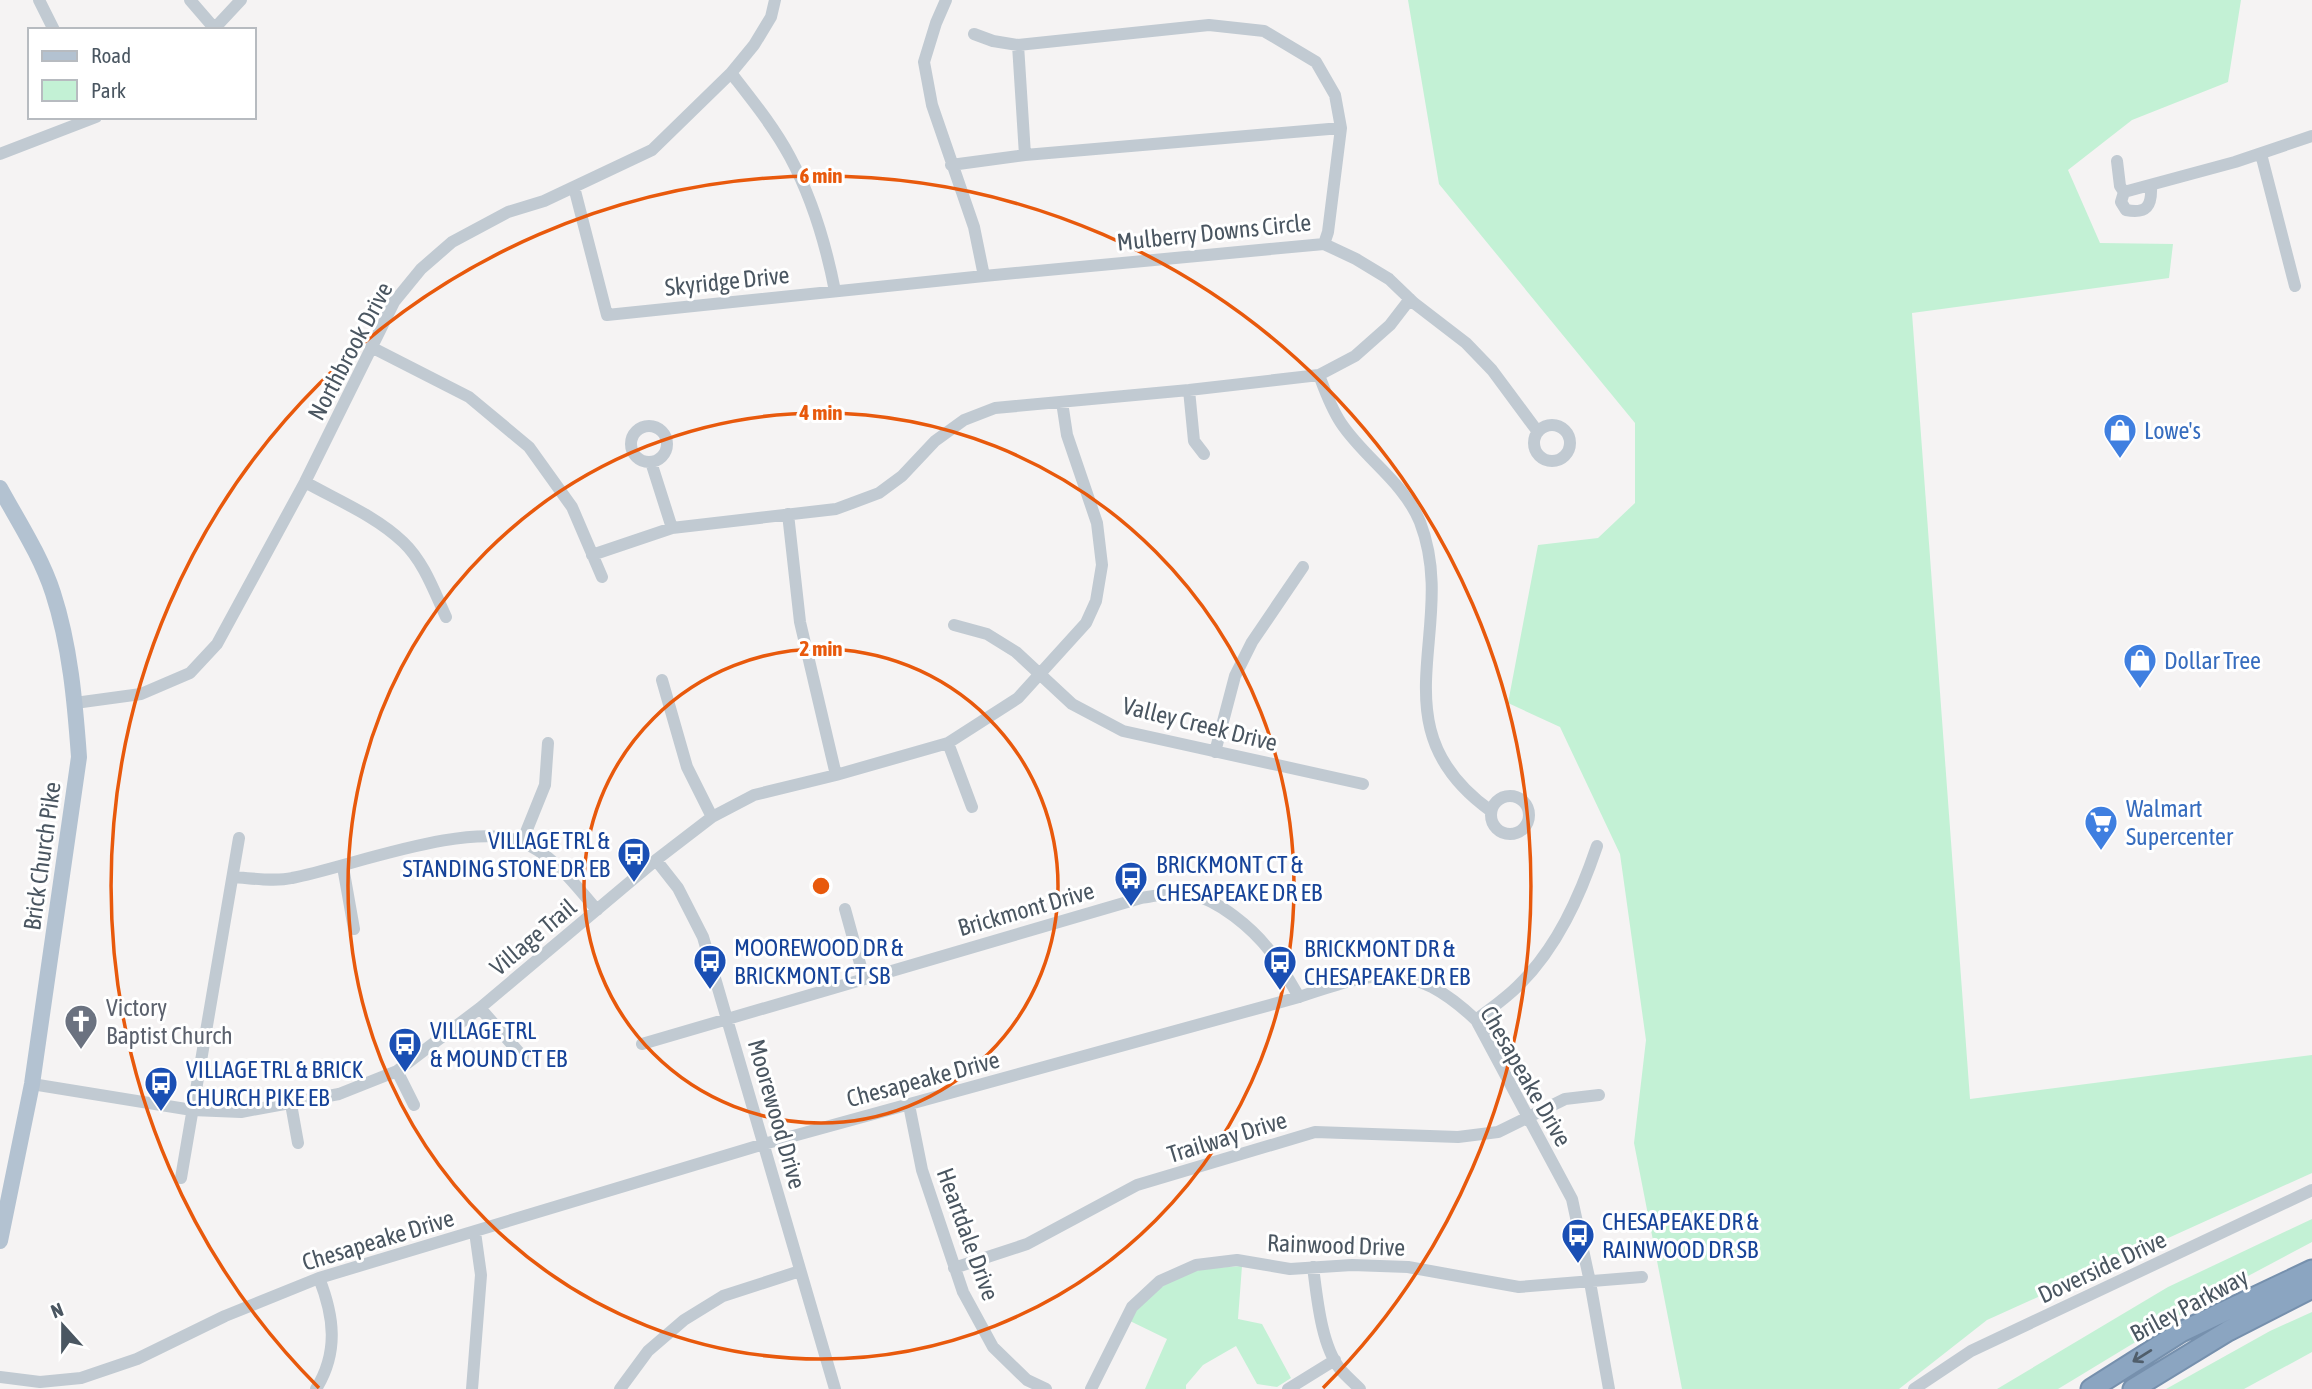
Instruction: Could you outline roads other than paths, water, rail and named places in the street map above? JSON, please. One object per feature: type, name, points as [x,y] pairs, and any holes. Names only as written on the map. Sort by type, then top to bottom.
[{"type":"highway","points":[[2181,1332],[2268,1281],[2312,1260]]},
{"type":"highway","name":"Briley Parkway","points":[[2091,1389],[2181,1332],[2312,1270]]},
{"type":"highway","name":"Briley Parkway","points":[[2135,1389],[2228,1331],[2312,1288]]},
{"type":"highway","points":[[2135,1389],[2312,1302]]},
{"type":"main road","name":"Brick Church Pike","points":[[0,488],[52,591],[62,627],[75,703],[79,757],[32,1084],[0,1241]]},
{"type":"street","points":[[39,0],[53,28]]},
{"type":"street","points":[[190,0],[213,28]]},
{"type":"street","points":[[215,28],[241,0]]},
{"type":"street","name":"Northbrook Drive","points":[[75,703],[141,694],[190,673],[217,644],[305,482],[394,302],[421,269],[452,242],[508,212],[544,201],[652,150],[731,73],[760,36],[771,17],[775,0]]},
{"type":"street","points":[[946,0],[924,62],[932,106],[974,227],[984,276]]},
{"type":"street","name":"Mulberry Downs Circle","points":[[974,34],[993,41],[1018,45],[1209,25],[1264,31],[1315,62],[1335,95],[1341,128],[1328,232],[1324,244],[984,276]]},
{"type":"street","points":[[1018,45],[1025,155]]},
{"type":"street","points":[[731,73],[757,106],[790,157],[810,201],[827,253],[835,290]]},
{"type":"street","points":[[0,153],[91,119]]},
{"type":"street","points":[[951,165],[1025,155],[1341,128]]},
{"type":"street","points":[[2124,192],[2261,154],[2312,136]]},
{"type":"street","points":[[2261,154],[2295,286]]},
{"type":"street","points":[[2117,161],[2120,186],[2124,192]]},
{"type":"street","points":[[2124,192],[2121,202],[2126,210],[2136,212],[2147,208],[2152,200],[2151,186]]},
{"type":"street","name":"Skyridge Drive","points":[[574,187],[607,315],[984,276]]},
{"type":"street","points":[[1324,244],[1389,279],[1466,343],[1492,370],[1538,432]]},
{"type":"street","points":[[592,555],[672,528],[836,509],[879,493],[902,476],[935,441],[964,420],[995,408],[1319,375],[1354,356],[1390,325],[1410,299]]},
{"type":"street","points":[[371,347],[469,397],[529,447],[572,507],[602,577]]},
{"type":"street","points":[[1319,375],[1327,398],[1341,424],[1406,495],[1420,523],[1429,558],[1427,719],[1443,764],[1474,799],[1491,811]]},
{"type":"street","points":[[1189,390],[1194,441],[1204,454]]},
{"type":"street","name":"Village Trail","points":[[32,1084],[192,1110],[242,1111],[339,1094],[397,1071],[480,1008],[656,860],[712,817],[754,795],[948,743],[1018,698],[1086,623],[1096,601],[1102,565],[1097,523],[1067,435],[1062,402]]},
{"type":"street","points":[[651,462],[672,528]]},
{"type":"street","points":[[305,482],[366,516],[402,541],[429,579],[446,617]]},
{"type":"street","points":[[788,514],[800,622],[836,775]]},
{"type":"street","points":[[1215,751],[1235,676],[1252,642],[1303,567]]},
{"type":"street","name":"Valley Creek Drive","points":[[954,625],[987,634],[1016,652],[1072,704],[1123,732],[1363,784]]},
{"type":"street","points":[[662,680],[687,767],[712,817]]},
{"type":"street","points":[[522,842],[545,785],[548,743]]},
{"type":"street","points":[[948,743],[972,807]]},
{"type":"street","points":[[233,877],[288,879],[452,838],[493,836],[522,842],[560,867],[597,910]]},
{"type":"street","points":[[181,1178],[239,838]]},
{"type":"street","points":[[1476,1020],[1519,985],[1560,932],[1585,880],[1597,846]]},
{"type":"street","name":"Moorewood Drive","points":[[656,860],[678,888],[703,937],[835,1389]]},
{"type":"street","points":[[344,867],[354,929]]},
{"type":"street","name":"Brickmont Drive","points":[[642,1044],[1141,898],[1169,894],[1189,894],[1213,903],[1241,923],[1269,950],[1299,997]]},
{"type":"street","points":[[845,909],[864,978]]},
{"type":"street","name":"Chesapeake Drive","points":[[0,1377],[41,1385],[81,1378],[137,1359],[225,1316],[319,1278],[764,1144],[1299,997],[1359,978],[1382,975],[1411,980],[1438,990],[1454,999],[1476,1020],[1572,1199],[1609,1389]]},
{"type":"street","points":[[480,1008],[523,1057]]},
{"type":"street","points":[[397,1071],[414,1105]]},
{"type":"street","name":"Trailway Drive","points":[[954,1268],[1027,1244],[1137,1185],[1315,1132],[1458,1137],[1498,1132],[1565,1099],[1599,1095]]},
{"type":"street","points":[[290,1104],[298,1143]]},
{"type":"street","name":"Heartdale Drive","points":[[909,1105],[922,1170],[963,1292],[993,1347],[1027,1380],[1046,1389]]},
{"type":"street","name":"Doverside Drive","points":[[1914,1389],[1971,1351],[2312,1190]]},
{"type":"street","points":[[472,1389],[481,1275],[475,1233]]},
{"type":"street","name":"Rainwood Drive","points":[[1091,1389],[1132,1307],[1160,1281],[1196,1265],[1237,1260],[1290,1269],[1352,1265],[1408,1267],[1519,1287],[1642,1277]]},
{"type":"street","points":[[1313,1267],[1319,1311],[1335,1360],[1339,1368],[1360,1389]]},
{"type":"street","points":[[620,1389],[648,1351],[684,1320],[723,1296],[800,1271]]},
{"type":"street","points":[[316,1389],[328,1362],[333,1330],[329,1303],[319,1278]]},
{"type":"street","points":[[1288,1389],[1335,1360]]},
{"type":"place","name":"Lowe's","points":[[2120,460]]},
{"type":"place","name":"Dollar Tree","points":[[2140,690]]},
{"type":"place","name":"Walmart Supercenter","points":[[2101,852]]},
{"type":"place","name":"VILLAGE TRL & STANDING STONE DR EB","points":[[634,884]]},
{"type":"place","name":"BRICKMONT CT & CHESAPEAKE DR EB","points":[[1131,908]]},
{"type":"place","name":"MOOREWOOD DR & BRICKMONT CT SB","points":[[710,991]]},
{"type":"place","name":"BRICKMONT DR & CHESAPEAKE DR EB","points":[[1280,992]]},
{"type":"place","name":"Victory Baptist Church","points":[[81,1051]]},
{"type":"place","name":"VILLAGE TRL & MOUND CT EB","points":[[405,1074]]},
{"type":"place","name":"VILLAGE TRL & BRICK CHURCH PIKE EB","points":[[161,1113]]},
{"type":"place","name":"CHESAPEAKE DR & RAINWOOD DR SB","points":[[1578,1265]]}]
